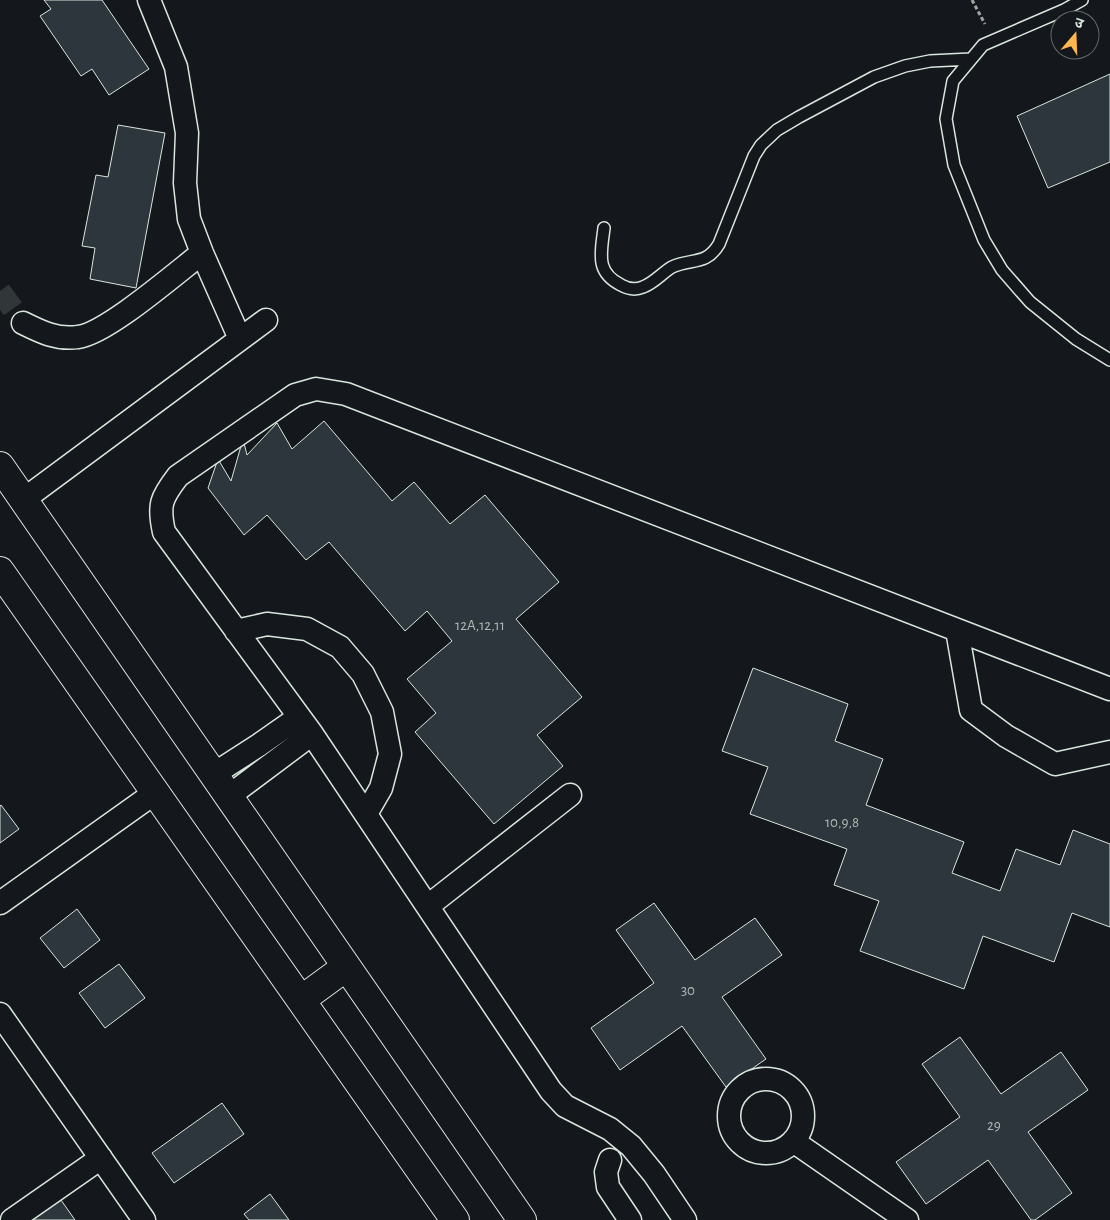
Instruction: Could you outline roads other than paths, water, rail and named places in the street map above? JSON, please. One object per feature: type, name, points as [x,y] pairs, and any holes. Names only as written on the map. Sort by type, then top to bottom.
[{"type":"street","points":[[149,0],[176,68],[187,133],[185,183],[189,219],[240,339]]},
{"type":"street","points":[[23,323],[44,333],[61,338],[80,337],[98,330],[202,253]]},
{"type":"street","points":[[24,500],[266,320]]},
{"type":"street","points":[[685,1220],[654,1174],[631,1146],[610,1129],[565,1106],[551,1091],[366,814],[305,726],[164,532],[160,515],[164,494],[178,476],[295,395],[316,389],[346,394],[1110,688]]},
{"type":"street","points":[[0,466],[522,1220]]},
{"type":"street","points":[[0,571],[455,1220]]},
{"type":"street","points":[[236,631],[267,624],[307,629],[340,647],[363,674],[382,712],[390,754],[381,788],[366,814]]},
{"type":"street","points":[[957,630],[971,710],[1006,736],[1055,764],[1110,752]]},
{"type":"street","points":[[221,785],[259,745],[305,726]]},
{"type":"street","points":[[0,903],[156,792]]},
{"type":"street","points":[[428,906],[570,795]]},
{"type":"street","points":[[301,1000],[346,968]]},
{"type":"street","points":[[0,1014],[144,1220]]},
{"type":"street","points":[[793,1141],[908,1220]]},
{"type":"street","points":[[12,1220],[101,1158]]},
{"type":"street","points":[[610,1160],[606,1172],[608,1187],[630,1220]]},
{"type":"lane","points":[[1082,0],[1064,10],[982,45],[952,80],[946,119],[954,164],[984,240],[1002,270],[1030,302],[1076,339],[1110,360]]},
{"type":"lane","points":[[604,228],[601,259],[603,270],[609,278],[629,288],[645,286],[671,268],[681,264],[705,259],[714,252],[719,244],[754,156],[761,145],[777,130],[874,77],[904,66],[930,61],[971,59]]},
{"type":"tunnel","points":[[0,291],[23,323]]}]
